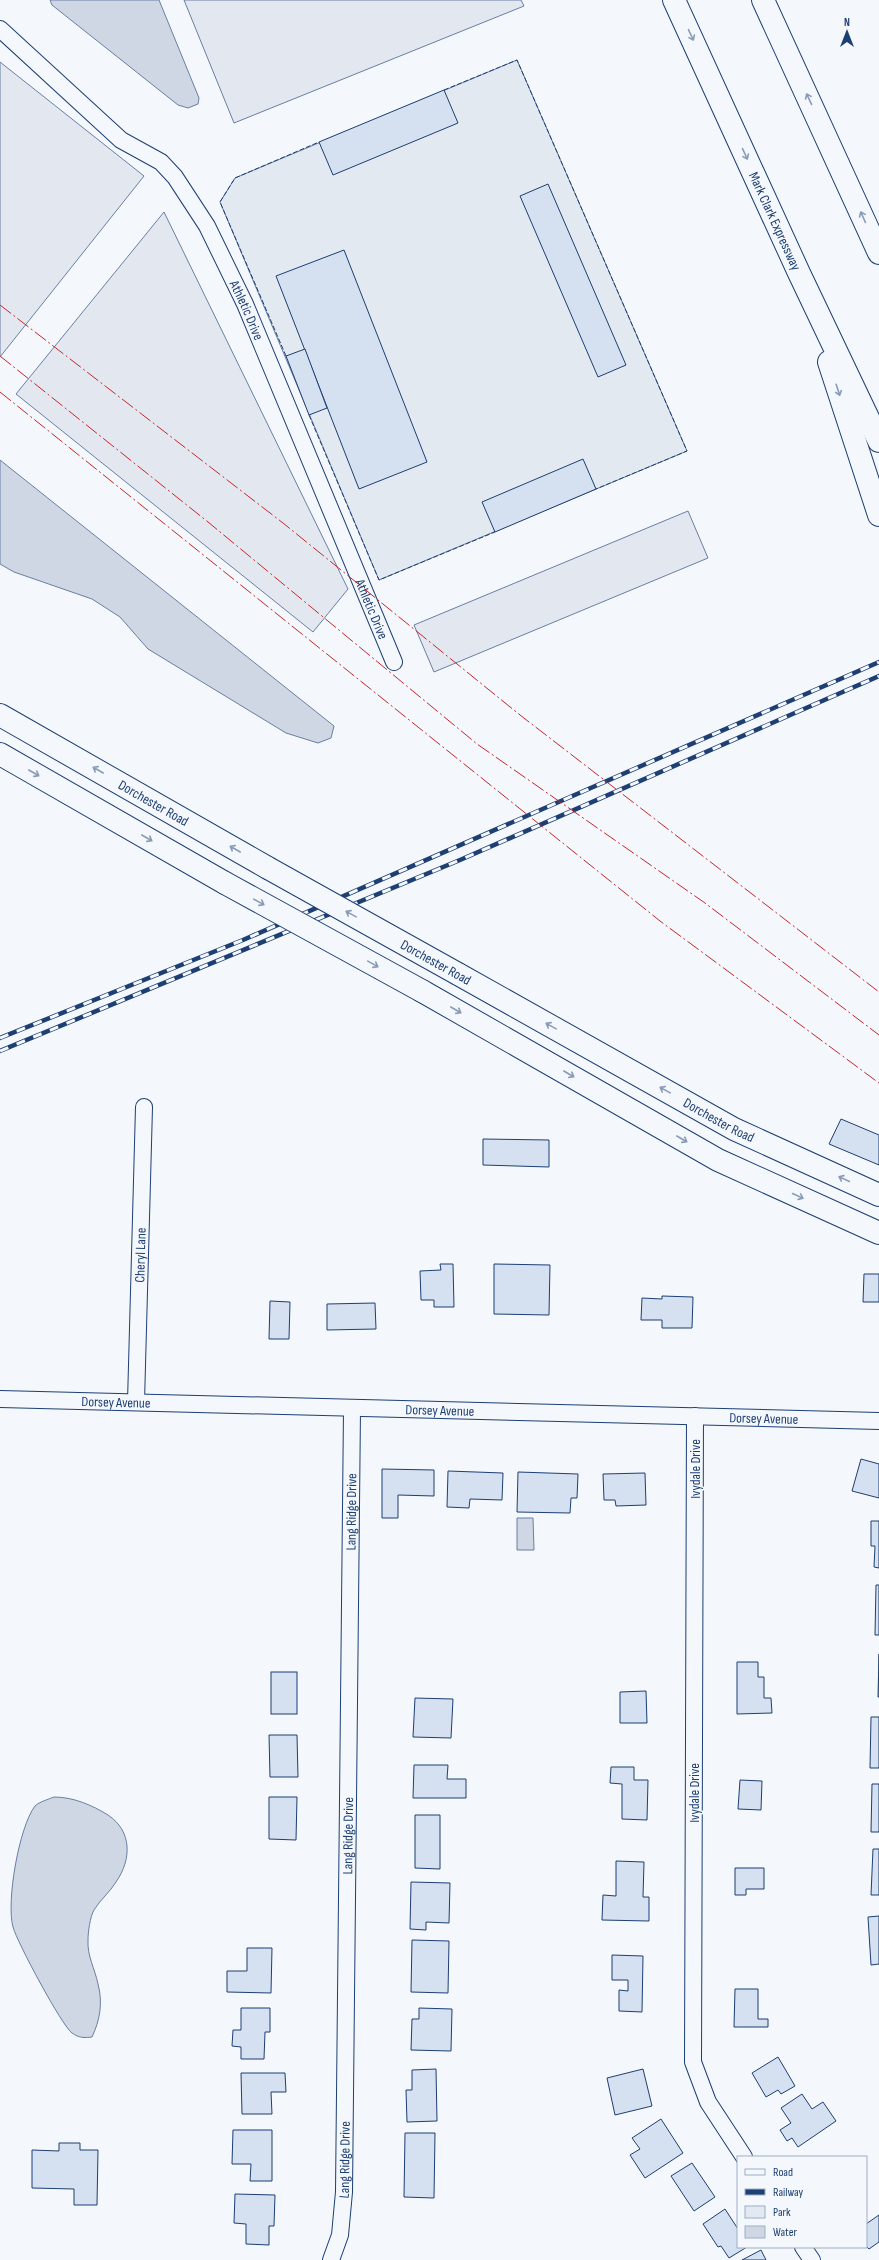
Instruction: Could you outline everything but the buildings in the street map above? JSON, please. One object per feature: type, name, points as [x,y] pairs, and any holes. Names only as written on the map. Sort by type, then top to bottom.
[{"type":"main road","name":"Mark Clark Expressway","points":[[674,0],[799,273],[879,441]]},
{"type":"main road","points":[[763,0],[879,252]]},
{"type":"main road","points":[[799,273],[879,515]]},
{"type":"main road","name":"Dorchester Road","points":[[0,715],[268,868],[734,1129],[879,1196]]},
{"type":"main road","points":[[0,754],[225,883],[422,991],[718,1160],[879,1233]]},
{"type":"street","name":"Athletic Drive","points":[[0,29],[121,140],[161,162],[175,177],[207,226],[245,304],[394,662]]},
{"type":"street","name":"Cheryl Lane","points":[[136,1402],[144,1107]]},
{"type":"street","name":"Dorsey Avenue","points":[[0,1399],[879,1421]]},
{"type":"street","name":"Lang Ridge Drive","points":[[331,2260],[340,2235],[344,2192],[352,1409]]},
{"type":"street","name":"Ivydale Drive","points":[[695,1416],[693,2062],[708,2102],[743,2156]]},
{"type":"street","points":[[804,2248],[812,2260]]},
{"type":"green space","points":[[517,60],[687,451],[379,580],[220,202],[235,178]]},
{"type":"shaded area","points":[[184,0],[521,0],[524,6],[234,123]]},
{"type":"shaded area","points":[[0,62],[144,176],[0,357]]},
{"type":"shaded area","points":[[164,212],[348,589],[313,632],[16,394]]},
{"type":"shaded area","points":[[688,511],[708,558],[434,672],[414,625]]},
{"type":"water","points":[[50,0],[159,0],[199,98],[198,104],[188,108],[178,105],[52,5]]},
{"type":"water","points":[[0,460],[334,726],[331,738],[318,743],[286,733],[148,649],[120,617],[92,599],[14,572],[0,564]]},
{"type":"water","points":[[517,1518],[533,1518],[534,1550],[517,1550]]},
{"type":"water","points":[[54,1797],[68,1798],[82,1802],[108,1815],[122,1829],[127,1846],[125,1864],[121,1873],[114,1886],[99,1903],[91,1917],[88,1946],[100,1991],[99,2018],[92,2037],[79,2037],[72,2033],[59,2016],[22,1949],[13,1927],[11,1915],[15,1865],[29,1816],[35,1806]]},
{"type":"railway","points":[[0,1038],[243,940],[879,662]]},
{"type":"railway","points":[[0,1051],[460,860],[879,676]]},
{"type":"fence","points":[[444,90],[517,60],[687,451],[596,489]]},
{"type":"fence","points":[[286,356],[220,202],[235,178],[319,142]]},
{"type":"fence","points":[[309,415],[379,580],[495,532]]},
{"type":"power","points":[[0,305],[283,523],[520,715],[879,992]]},
{"type":"power","points":[[0,356],[208,522],[477,744],[705,903],[879,1035]]},
{"type":"power","points":[[0,392],[660,921],[879,1083]]}]
